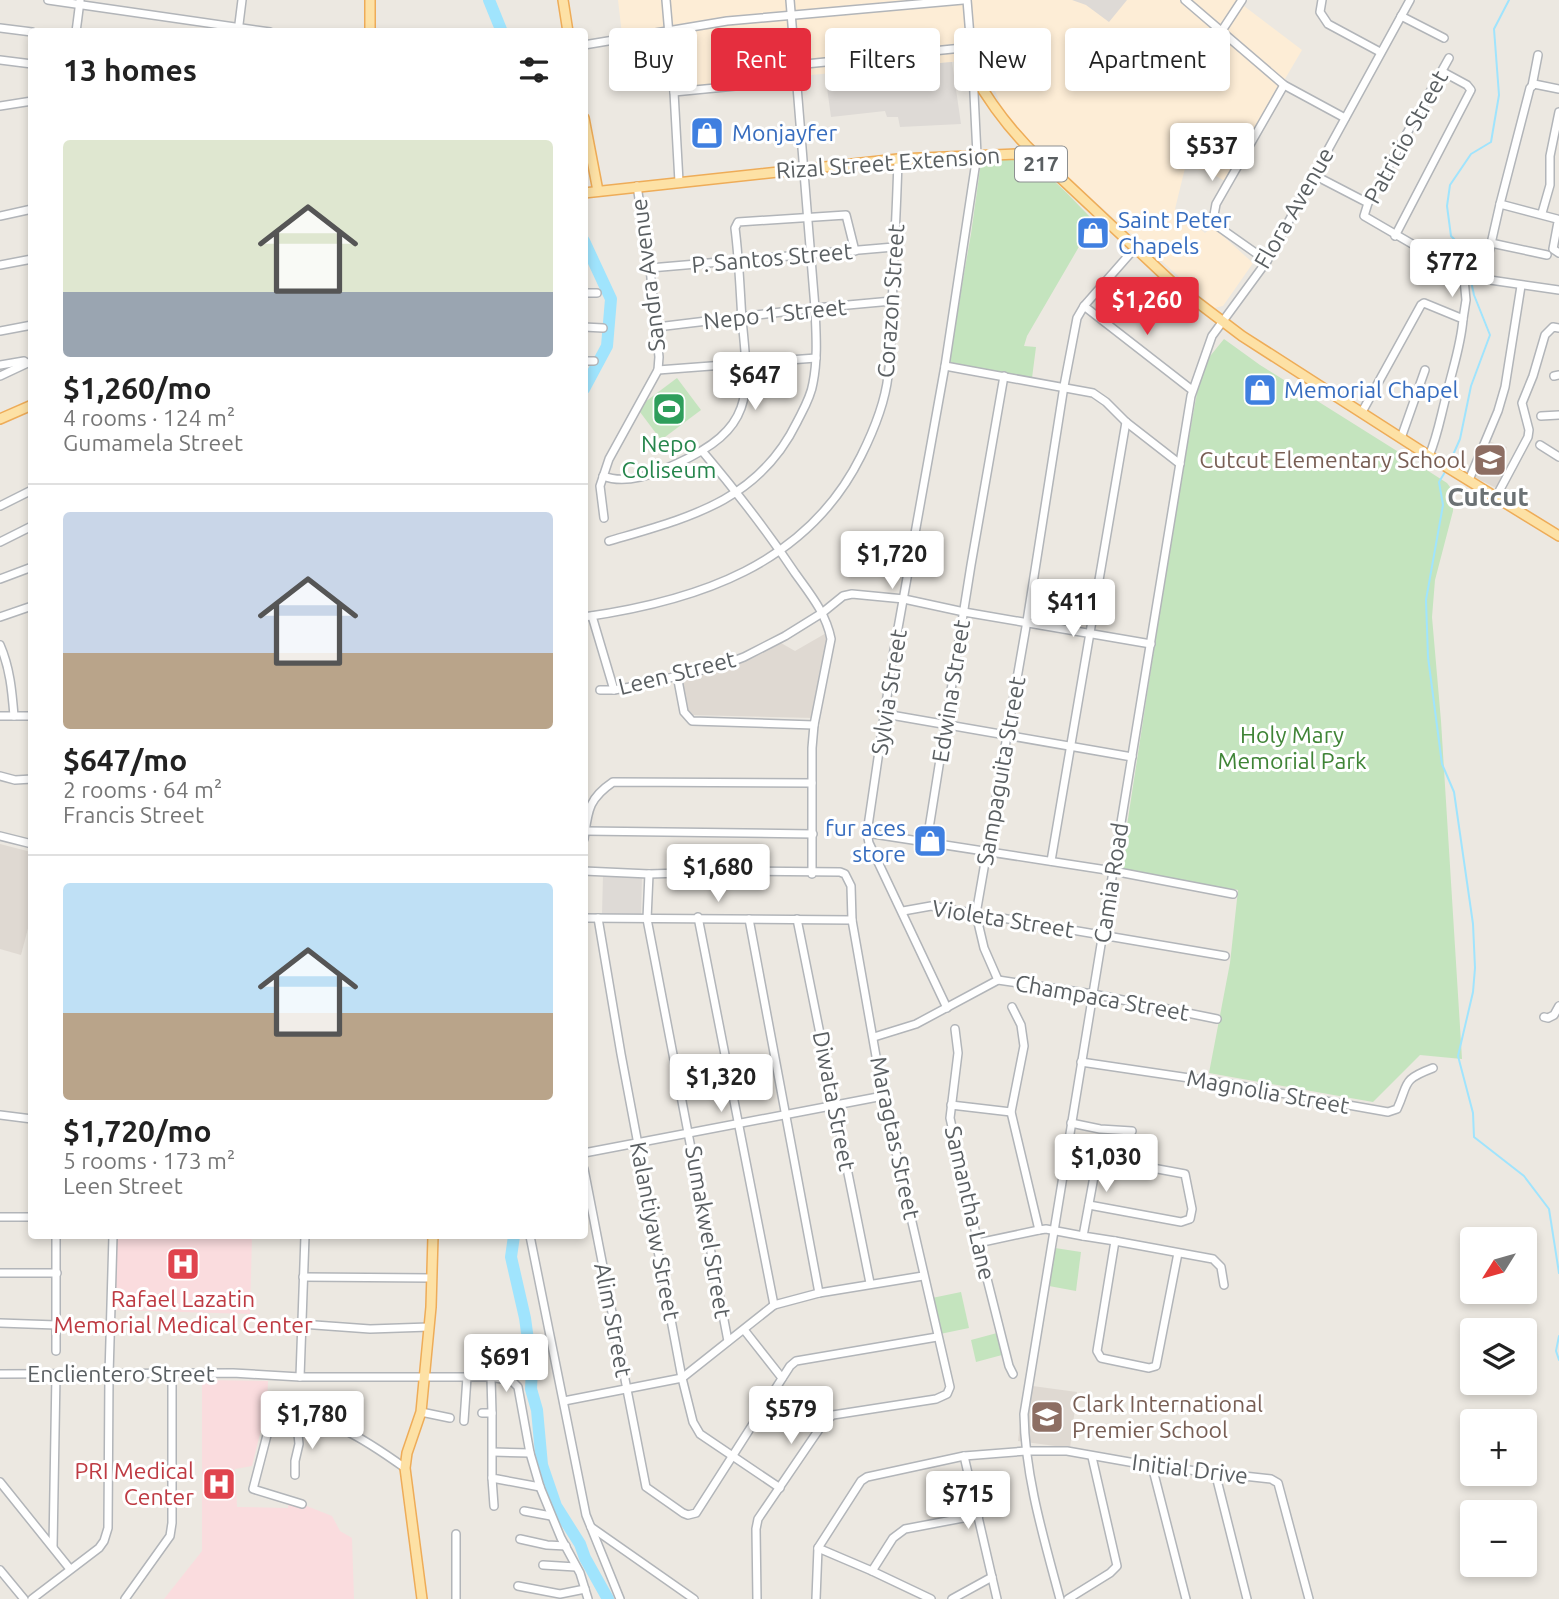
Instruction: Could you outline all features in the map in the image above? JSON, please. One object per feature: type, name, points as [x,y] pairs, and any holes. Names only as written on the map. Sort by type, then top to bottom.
[{"type":"main road","points":[[370,0],[370,28]]},
{"type":"main road","points":[[563,0],[567,28]]},
{"type":"main road","points":[[983,91],[991,105],[1027,148],[1049,167]]},
{"type":"main road","points":[[588,139],[598,191]]},
{"type":"main road","name":"Rizal Street Extension","points":[[598,191],[898,159],[1017,154],[1049,167],[1183,292],[1222,320],[1429,456],[1559,536]]},
{"type":"main road","name":"217","points":[[588,192],[598,191]]},
{"type":"main road","points":[[0,419],[28,407]]},
{"type":"main road","points":[[422,1599],[405,1468],[407,1453],[421,1412],[429,1327],[433,1239]]},
{"type":"street","points":[[48,0],[79,2],[232,28]]},
{"type":"street","points":[[238,28],[242,0]]},
{"type":"street","points":[[666,0],[668,28]]},
{"type":"street","points":[[790,0],[793,28]]},
{"type":"street","points":[[681,28],[727,21],[965,0]]},
{"type":"street","name":"Sylvia Street","points":[[965,0],[969,28]]},
{"type":"street","points":[[1185,0],[1216,28]]},
{"type":"street","points":[[1224,28],[1242,0]]},
{"type":"street","points":[[1322,0],[1320,12],[1328,24],[1380,52]]},
{"type":"street","name":"Flora Avenue","points":[[1222,320],[1267,261],[1410,0]]},
{"type":"street","points":[[76,28],[79,2]]},
{"type":"street","points":[[1401,16],[1444,38]]},
{"type":"street","points":[[0,27],[28,31]]},
{"type":"street","points":[[1230,40],[1284,85],[1345,118]]},
{"type":"street","points":[[588,44],[609,41]]},
{"type":"street","points":[[811,63],[954,49]]},
{"type":"street","points":[[1483,279],[1538,55]]},
{"type":"street","name":"Patricio Street","points":[[1395,236],[1364,216],[1368,203],[1449,58]]},
{"type":"street","points":[[0,60],[28,64]]},
{"type":"street","points":[[1443,72],[1471,90],[1395,236],[1468,279],[1559,290]]},
{"type":"street","points":[[1267,261],[1216,225],[1214,215],[1216,204],[1284,85]]},
{"type":"street","points":[[1532,86],[1559,89]]},
{"type":"street","points":[[679,182],[674,92],[711,88]]},
{"type":"street","points":[[609,541],[699,513],[737,492],[764,471],[784,446],[810,394],[816,358],[815,308],[798,91]]},
{"type":"street","name":"Sylvia Street","points":[[867,833],[945,366],[977,155],[974,91]]},
{"type":"street","points":[[0,106],[28,102]]},
{"type":"street","points":[[1542,213],[1548,193],[1550,156],[1559,112]]},
{"type":"street","name":"Corazon Street","points":[[588,617],[702,589],[733,579],[760,565],[781,552],[818,520],[851,475],[865,448],[888,378],[898,159]]},
{"type":"street","points":[[1314,175],[1368,203]]},
{"type":"street","name":"Sandra Avenue","points":[[603,476],[609,459],[658,369],[657,327],[637,186]]},
{"type":"street","points":[[1548,193],[1559,195]]},
{"type":"street","points":[[1500,204],[1542,213],[1558,220],[1553,249],[1559,253]]},
{"type":"street","points":[[0,216],[28,210]]},
{"type":"street","points":[[604,518],[600,492],[603,476],[615,481],[664,470],[703,452],[739,415],[745,398],[747,364],[736,223],[741,220],[846,215],[855,251]]},
{"type":"street","points":[[1490,243],[1546,256]]},
{"type":"street","name":"P. Santos Street","points":[[650,268],[894,247]]},
{"type":"street","name":"Sampaguita Street","points":[[998,980],[984,948],[976,914],[1027,621],[1064,386],[1077,318],[1084,306],[1135,248]]},
{"type":"street","points":[[0,265],[28,260]]},
{"type":"street","points":[[1429,456],[1458,358],[1468,279]]},
{"type":"street","points":[[1468,480],[1498,411],[1505,387],[1521,286]]},
{"type":"street","points":[[588,293],[597,293]]},
{"type":"street","name":"Nepo 1 Street","points":[[657,327],[892,301]]},
{"type":"street","points":[[1362,412],[1420,305],[1424,303],[1463,319]]},
{"type":"street","points":[[1084,306],[1192,390]]},
{"type":"street","name":"Camia Road","points":[[1060,1599],[1026,1451],[1024,1414],[1192,390],[1212,336],[1222,320]]},
{"type":"street","points":[[0,331],[28,326]]},
{"type":"street","points":[[588,327],[603,328]]},
{"type":"street","points":[[1496,497],[1528,437],[1529,430],[1522,403],[1545,335],[1553,327],[1559,328]]},
{"type":"street","points":[[658,369],[816,358]]},
{"type":"street","points":[[0,365],[28,361]]},
{"type":"street","points":[[588,361],[594,361]]},
{"type":"street","points":[[0,376],[28,362]]},
{"type":"street","points":[[945,366],[1093,393],[1125,422],[1180,464]]},
{"type":"street","points":[[1401,438],[1425,370]]},
{"type":"street","name":"Edwina Street","points":[[927,841],[1004,376]]},
{"type":"street","points":[[1541,416],[1559,415]]},
{"type":"street","points":[[1051,861],[1125,422]]},
{"type":"street","points":[[1540,445],[1559,457]]},
{"type":"street","points":[[588,871],[649,874],[748,871],[812,874],[814,725],[831,639],[822,613],[781,552],[737,492],[703,452]]},
{"type":"street","points":[[0,506],[28,492]]},
{"type":"street","points":[[0,542],[28,528]]},
{"type":"street","points":[[0,579],[28,568]]},
{"type":"street","name":"Leen Street","points":[[600,690],[614,690],[677,676],[744,657],[822,613],[843,596],[852,594],[905,599],[964,612],[1152,644]]},
{"type":"street","points":[[0,617],[28,607]]},
{"type":"street","points":[[588,617],[614,690]]},
{"type":"street","points":[[0,645],[12,687],[14,716]]},
{"type":"street","points":[[677,676],[684,712],[692,721],[814,725]]},
{"type":"street","points":[[885,714],[1132,757]]},
{"type":"street","points":[[0,716],[28,716]]},
{"type":"street","points":[[0,776],[15,780],[28,779]]},
{"type":"street","points":[[588,809],[613,782],[812,783]]},
{"type":"street","points":[[588,831],[813,834]]},
{"type":"street","points":[[947,1008],[869,843],[867,833],[1114,871],[1233,894]]},
{"type":"street","points":[[0,836],[28,843]]},
{"type":"street","name":"Sumakwel Street","points":[[649,874],[647,919],[728,1341]]},
{"type":"street","name":"Maragtas Street","points":[[780,1488],[824,1422],[833,1415],[941,1398],[947,1394],[950,1387],[883,1096],[852,920],[851,886],[845,874],[812,874]]},
{"type":"street","name":"Violeta Street","points":[[903,911],[931,906],[1225,956]]},
{"type":"street","points":[[698,917],[736,1122],[774,1305]]},
{"type":"street","points":[[588,918],[852,920]]},
{"type":"street","name":"Kalantiyaw Street","points":[[598,918],[682,1378],[695,1429],[780,1488]]},
{"type":"street","points":[[749,919],[819,1293]]},
{"type":"street","name":"Diwata Street","points":[[797,919],[870,1283]]},
{"type":"street","name":"Champaca Street","points":[[874,1037],[916,1024],[998,980],[1217,1019]]},
{"type":"street","points":[[1544,1017],[1554,1015],[1559,1006]]},
{"type":"street","points":[[1012,1007],[1021,1025],[1024,1046],[1011,1112],[1039,1230]]},
{"type":"street","name":"Samantha Lane","points":[[955,1029],[958,1053],[950,1118],[978,1243],[1013,1374]]},
{"type":"street","name":"Magnolia Street","points":[[1081,1062],[1388,1112],[1397,1109],[1402,1091],[1409,1081],[1433,1068]]},
{"type":"street","points":[[588,1152],[883,1096]]},
{"type":"street","points":[[951,1105],[1011,1112]]},
{"type":"street","points":[[0,1115],[28,1118]]},
{"type":"street","points":[[1071,1123],[1100,1129],[1132,1130]]},
{"type":"street","points":[[1083,1236],[1100,1144]]},
{"type":"street","points":[[1089,1205],[1181,1222],[1190,1219],[1192,1209],[1185,1174],[1098,1158]]},
{"type":"street","name":"Alim Street","points":[[588,1191],[646,1487],[683,1513],[696,1513],[733,1454]]},
{"type":"street","points":[[0,1217],[28,1217]]},
{"type":"street","points":[[978,1243],[1039,1230],[1053,1230],[1217,1261],[1222,1266],[1224,1285]]},
{"type":"street","points":[[56,1239],[56,1351]]},
{"type":"street","points":[[32,1599],[99,1548],[108,1528],[113,1239]]},
{"type":"street","points":[[300,1377],[305,1239]]},
{"type":"street","points":[[531,1239],[590,1527],[620,1599]]},
{"type":"street","points":[[1115,1241],[1098,1354],[1104,1359],[1150,1368],[1158,1362],[1178,1253]]},
{"type":"street","points":[[0,1273],[57,1273]]},
{"type":"street","points":[[564,1401],[682,1378],[774,1305],[870,1283],[923,1276]]},
{"type":"street","points":[[303,1277],[432,1278]]},
{"type":"street","points":[[0,1323],[56,1325]]},
{"type":"street","points":[[301,1324],[370,1329],[429,1327]]},
{"type":"street","points":[[744,1331],[782,1378]]},
{"type":"street","points":[[733,1454],[793,1363],[803,1358],[937,1337]]},
{"type":"street","name":"Enclientero Street","points":[[0,1374],[233,1373],[300,1377],[491,1377],[512,1381],[518,1387],[530,1452],[540,1487],[589,1599]]},
{"type":"street","points":[[53,1547],[56,1374]]},
{"type":"street","points":[[125,1599],[170,1536],[172,1374]]},
{"type":"street","points":[[464,1421],[467,1377]]},
{"type":"street","points":[[491,1377],[494,1506]]},
{"type":"street","points":[[302,1504],[255,1491],[253,1488],[273,1412],[289,1412],[336,1426],[358,1436],[405,1468]]},
{"type":"street","points":[[421,1412],[450,1418]]},
{"type":"street","points":[[481,1413],[492,1413]]},
{"type":"street","points":[[295,1475],[298,1434],[304,1417]]},
{"type":"street","name":"Initial Drive","points":[[818,1549],[861,1481],[867,1478],[964,1457],[1026,1451],[1067,1451],[1152,1466],[1271,1479],[1278,1483],[1309,1599]]},
{"type":"street","points":[[493,1452],[530,1452]]},
{"type":"street","points":[[964,1457],[997,1599]]},
{"type":"street","points":[[1068,1599],[1117,1566],[1092,1457]]},
{"type":"street","points":[[1152,1466],[1186,1599]]},
{"type":"street","points":[[1215,1472],[1247,1599]]},
{"type":"street","points":[[492,1479],[540,1487]]},
{"type":"street","points":[[0,1482],[69,1569]]},
{"type":"street","points":[[757,1599],[757,1524],[780,1488]]},
{"type":"street","points":[[524,1511],[551,1516]]},
{"type":"street","points":[[872,1571],[893,1538],[905,1529],[979,1515]]},
{"type":"street","points":[[590,1527],[694,1599]]},
{"type":"street","points":[[456,1534],[457,1599]]},
{"type":"street","points":[[520,1539],[566,1546]]},
{"type":"street","points":[[816,1599],[818,1549],[931,1599]]},
{"type":"street","points":[[542,1565],[576,1567]]},
{"type":"street","points":[[0,1570],[24,1599]]},
{"type":"street","points":[[952,1599],[992,1577]]},
{"type":"street","points":[[518,1586],[559,1594],[585,1589]]},
{"type":"shaded area","points":[[618,0],[1236,0],[1302,50],[1225,181],[1205,170],[1185,168],[1175,209],[1205,233],[1213,227],[1253,263],[1223,306],[1214,308],[1034,147],[1007,119],[995,91],[1051,91],[1051,28],[954,28],[954,62],[940,63],[940,28],[825,28],[825,74],[811,75],[811,28],[711,28],[711,84],[697,86],[697,28],[621,28]]},
{"type":"shaded area","points":[[1072,0],[1127,0],[1109,22],[1086,5]]},
{"type":"shaded area","points":[[952,62],[954,91],[956,91],[961,124],[900,127],[898,117],[887,117],[885,111],[831,117],[827,91],[940,91],[940,63]]},
{"type":"shaded area","name":"Cutcut Elementary School","points":[[1488,441],[1507,447],[1497,472],[1503,476],[1496,488],[1472,476]]},
{"type":"shaded area","points":[[828,632],[814,718],[689,715],[681,679],[731,664],[781,643],[795,651]]},
{"type":"shaded area","points":[[0,844],[28,851],[28,928],[21,955],[0,949]]},
{"type":"shaded area","points":[[603,876],[642,877],[641,915],[602,914]]},
{"type":"shaded area","name":"Rafael Lazatin Memorial Medical Center","points":[[115,1239],[252,1239],[250,1314],[113,1310]]},
{"type":"shaded area","name":"PRI Medical Center","points":[[202,1380],[268,1381],[267,1406],[252,1466],[235,1469],[237,1507],[288,1508],[289,1499],[332,1516],[340,1531],[352,1538],[354,1599],[164,1599],[202,1551]]},
{"type":"shaded area","name":"Clark International Premier School","points":[[1025,1385],[1077,1392],[1070,1448],[1018,1441]]},
{"type":"green space","points":[[1016,158],[1048,176],[1094,221],[1027,336],[1024,346],[1036,347],[1032,378],[948,364],[981,162]]},
{"type":"green space","name":"Holy Mary Memorial Park","points":[[1224,339],[1260,365],[1397,451],[1404,452],[1411,460],[1447,483],[1453,491],[1453,511],[1435,580],[1432,617],[1462,1059],[1420,1055],[1373,1102],[1209,1073],[1230,963],[1238,890],[1120,871],[1175,512],[1202,366]]},
{"type":"green space","name":"Nepo Coliseum","points":[[677,378],[701,410],[661,440],[637,408]]},
{"type":"green space","points":[[1055,1248],[1081,1252],[1076,1291],[1049,1286]]},
{"type":"green space","points":[[961,1292],[969,1328],[940,1334],[932,1298]]},
{"type":"green space","points":[[997,1333],[1002,1355],[976,1362],[971,1340]]},
{"type":"waterway","points":[[489,0],[500,28]]},
{"type":"waterway","points":[[1470,275],[1458,243],[1451,236],[1447,206],[1450,185],[1471,154],[1491,142],[1499,95],[1494,29],[1509,0]]},
{"type":"waterway","points":[[588,250],[611,299],[607,346],[588,382]]},
{"type":"waterway","points":[[1449,464],[1460,439],[1471,386],[1490,335],[1471,281]]},
{"type":"waterway","points":[[1445,472],[1439,482],[1443,505],[1426,600],[1428,657],[1442,764],[1454,792],[1473,924],[1473,992],[1458,1056],[1473,1113],[1474,1137],[1524,1176],[1549,1209],[1559,1273]]},
{"type":"waterway","points":[[514,1239],[511,1257],[525,1318],[532,1369],[531,1389],[537,1410],[542,1465],[556,1506],[580,1544],[608,1599]]},
{"type":"waterway","points":[[1559,1336],[1556,1351],[1559,1360]]},
{"type":"place","name":"Monjayfer","points":[[707,133]]},
{"type":"place","name":"Saint Peter Chapels","points":[[1093,233]]},
{"type":"place","name":"Memorial Chapel","points":[[1260,390]]},
{"type":"place","name":"Nepo Coliseum","points":[[669,409]]},
{"type":"place","name":"Cutcut Elementary School","points":[[1490,460]]},
{"type":"place","name":"fur aces store","points":[[930,841]]},
{"type":"place","name":"Rafael Lazatin Memorial Medical Center","points":[[183,1264]]},
{"type":"place","name":"Clark International Premier School","points":[[1047,1417]]},
{"type":"place","name":"PRI Medical Center","points":[[219,1484]]},
{"type":"district","name":"Cutcut","points":[[1488,497]]}]
